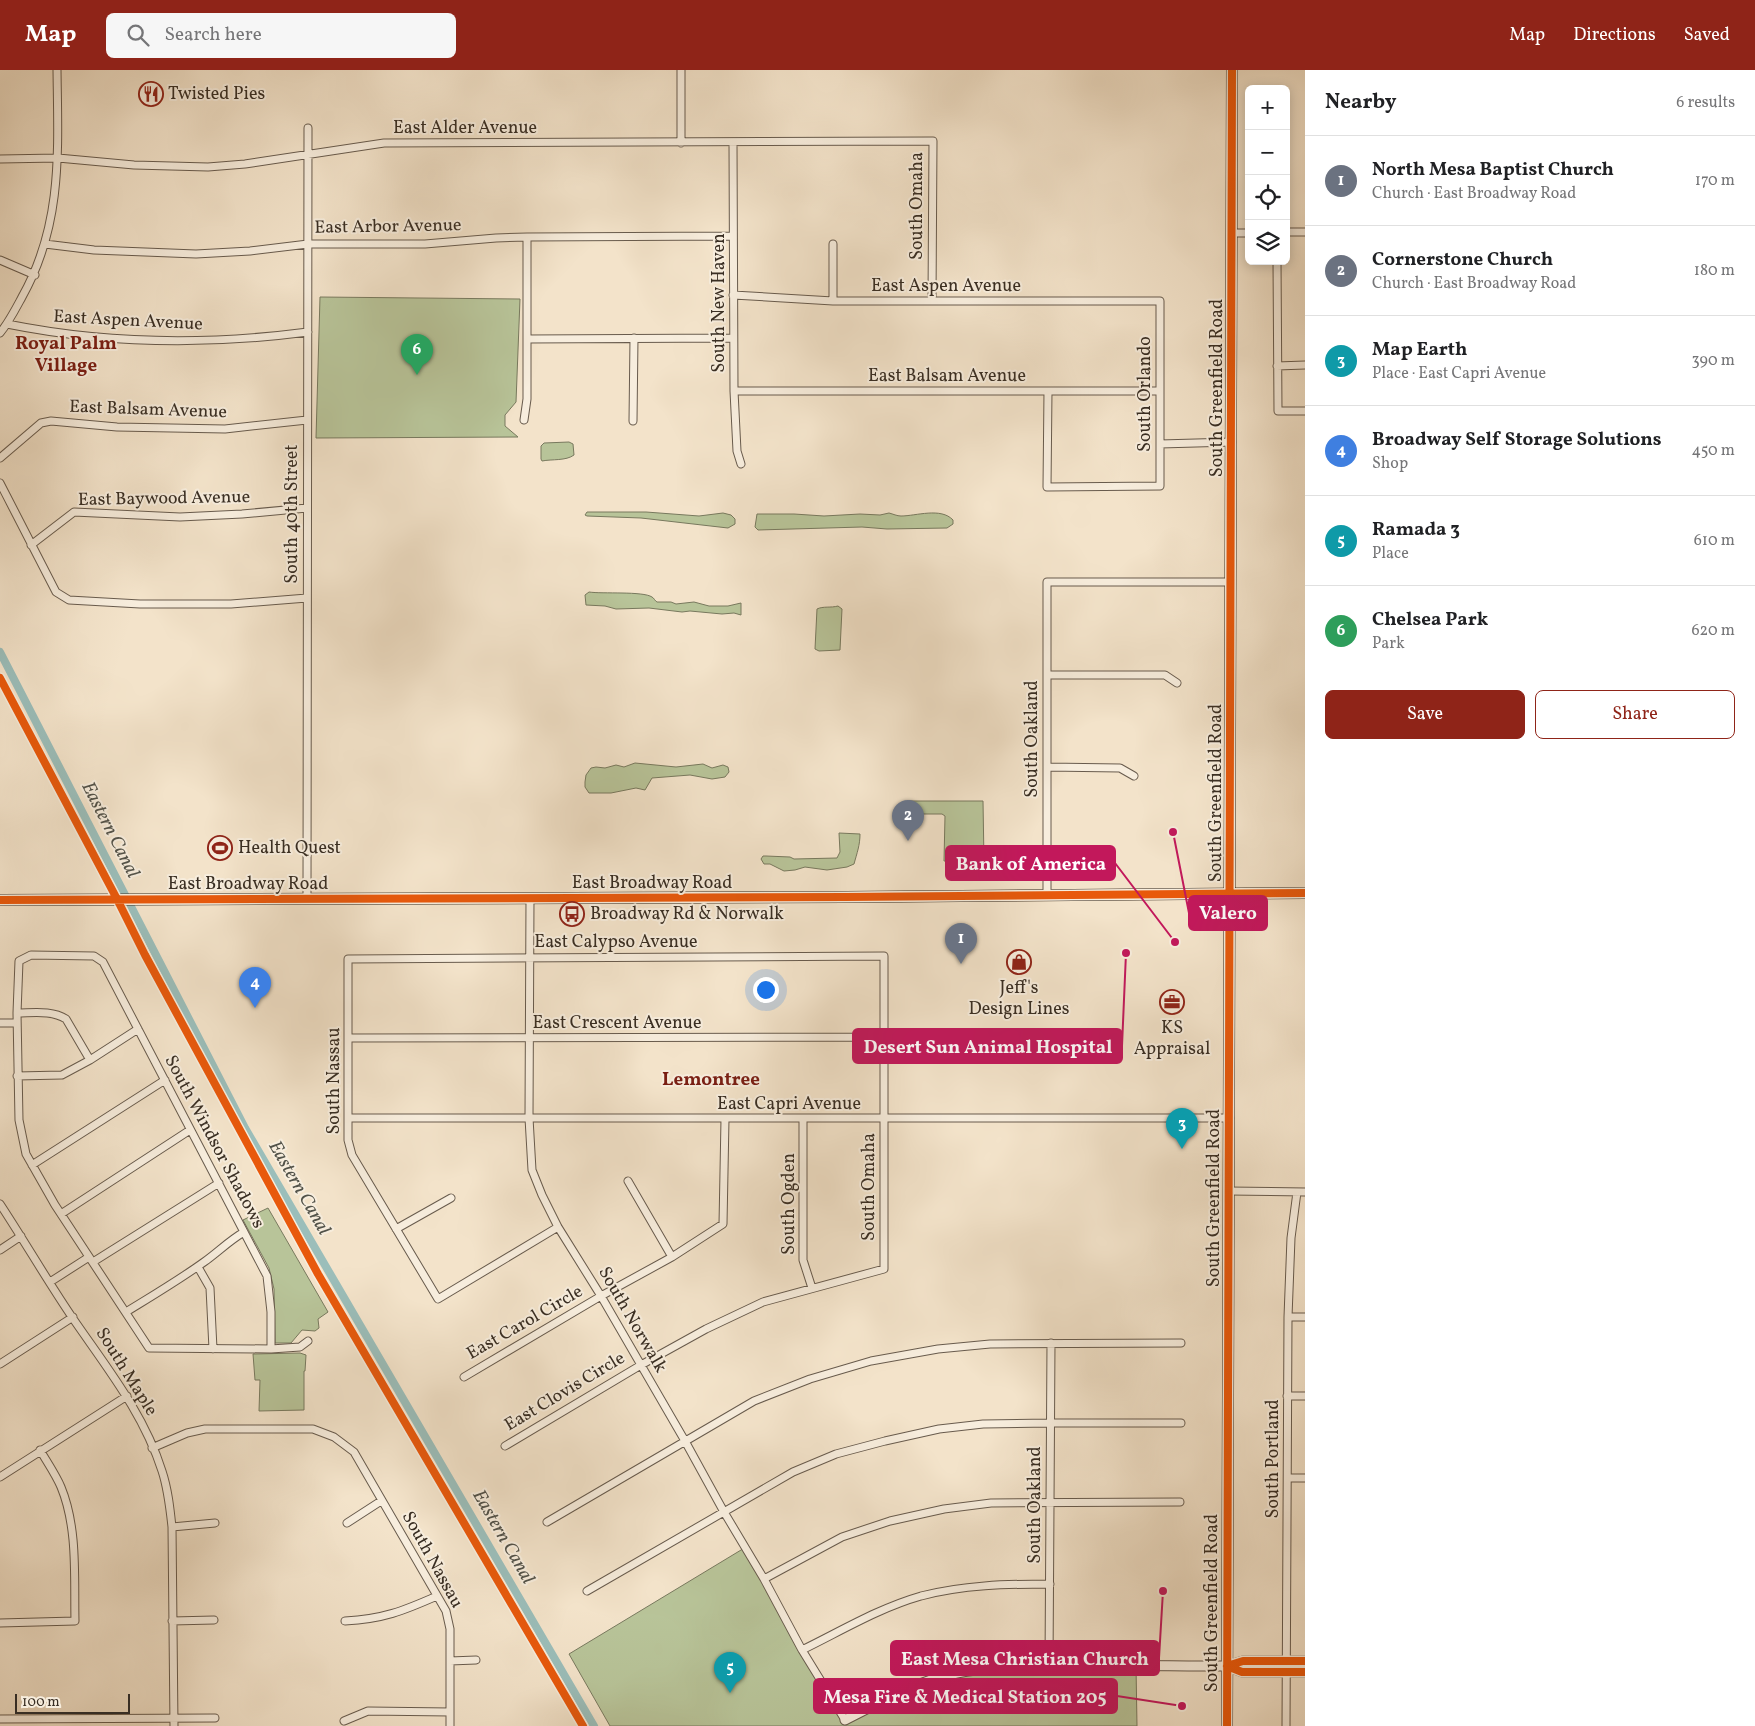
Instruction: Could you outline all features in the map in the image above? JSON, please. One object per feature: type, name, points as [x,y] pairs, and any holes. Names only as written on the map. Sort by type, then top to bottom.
[{"type":"main road","name":"South Greenfield Road","points":[[1227,1726],[1232,70]]},
{"type":"main road","name":"East Broadway Road","points":[[0,900],[1305,893]]},
{"type":"street","points":[[0,333],[8,324],[35,275],[53,211],[58,158],[57,70]]},
{"type":"street","points":[[681,70],[681,143]]},
{"type":"street","name":"South 40th Street","points":[[306,899],[308,128]]},
{"type":"street","name":"East Alder Avenue","points":[[0,158],[58,158],[134,165],[208,166],[245,164],[308,156],[384,143],[933,141]]},
{"type":"street","name":"South Omaha","points":[[932,300],[933,141]]},
{"type":"street","name":"South New Haven","points":[[734,142],[734,391],[737,451],[741,464]]},
{"type":"street","points":[[1290,232],[1305,232]]},
{"type":"street","points":[[1232,233],[1245,233]]},
{"type":"street","name":"East Arbor Avenue","points":[[45,244],[94,250],[196,254],[250,251],[308,244],[425,244],[527,237],[733,236]]},
{"type":"street","points":[[524,420],[527,399],[527,237]]},
{"type":"street","points":[[833,244],[833,301]]},
{"type":"street","points":[[0,260],[35,275]]},
{"type":"street","points":[[1277,265],[1278,411],[1305,411]]},
{"type":"street","name":"East Aspen Avenue","points":[[733,295],[833,301],[1160,301]]},
{"type":"street","name":"South Orlando","points":[[1048,391],[1047,487],[1160,486],[1160,301]]},
{"type":"street","name":"East Aspen Avenue","points":[[8,324],[48,332],[148,341],[213,340],[308,332]]},
{"type":"street","points":[[634,338],[634,421]]},
{"type":"street","points":[[527,339],[733,338]]},
{"type":"street","points":[[1277,366],[1305,365]]},
{"type":"street","name":"East Balsam Avenue","points":[[734,391],[1160,391]]},
{"type":"street","name":"East Balsam Avenue","points":[[0,458],[41,423],[51,421],[117,427],[225,429],[307,420]]},
{"type":"street","points":[[1160,444],[1232,442]]},
{"type":"street","points":[[0,483],[56,592],[69,600],[140,604],[231,604],[307,598]]},
{"type":"street","name":"East Baywood Avenue","points":[[31,545],[74,512],[180,516],[242,514],[307,508]]},
{"type":"street","name":"South Oakland","points":[[1047,895],[1047,582],[1231,582]]},
{"type":"street","points":[[1047,675],[1165,675],[1178,683]]},
{"type":"street","points":[[1047,767],[1120,768],[1134,776]]},
{"type":"street","name":"South Norwalk","points":[[530,898],[529,1118],[532,1170],[558,1227],[602,1296],[764,1579],[802,1650],[845,1720]]},
{"type":"street","name":"South Windsor Shadows","points":[[17,1013],[19,961],[30,956],[94,956],[103,962],[267,1276],[271,1312],[271,1350]]},
{"type":"street","name":"South Omaha","points":[[884,956],[884,1269]]},
{"type":"street","name":"East Calypso Avenue","points":[[348,959],[884,956]]},
{"type":"street","name":"South Nassau","points":[[348,959],[348,1140],[352,1155],[438,1299],[558,1227]]},
{"type":"street","points":[[90,1060],[66,1019],[60,1015],[51,1013],[17,1013],[17,1076],[20,1130],[26,1154],[61,1214],[149,1348],[271,1350],[300,1347],[308,1342]]},
{"type":"street","points":[[0,1023],[17,1023]]},
{"type":"street","points":[[17,1076],[62,1075],[90,1060],[138,1029]]},
{"type":"street","name":"East Crescent Avenue","points":[[349,1038],[885,1037]]},
{"type":"street","points":[[32,1166],[165,1080]]},
{"type":"street","name":"East Capri Avenue","points":[[349,1118],[1230,1118]]},
{"type":"street","name":"South Ogden","points":[[803,1118],[803,1260],[812,1288]]},
{"type":"street","name":"East Carol Circle","points":[[464,1377],[672,1257],[723,1224],[725,1119]]},
{"type":"street","points":[[61,1214],[190,1130]]},
{"type":"street","points":[[628,1181],[672,1257]]},
{"type":"street","points":[[50,1282],[91,1260],[219,1183]]},
{"type":"street","points":[[1228,1191],[1301,1192]]},
{"type":"street","name":"South Portland","points":[[1286,1726],[1288,1317],[1291,1238],[1301,1192]]},
{"type":"street","points":[[396,1229],[452,1198]]},
{"type":"street","name":"South Maple","points":[[0,1204],[72,1317],[127,1396],[140,1419],[162,1470],[169,1498],[172,1527],[174,1722]]},
{"type":"street","points":[[126,1312],[198,1267],[215,1255],[230,1240],[244,1232]]},
{"type":"street","points":[[0,1250],[21,1236]]},
{"type":"street","points":[[198,1267],[210,1288],[213,1349]]},
{"type":"street","name":"East Clovis Circle","points":[[505,1446],[641,1365],[706,1329],[763,1302],[884,1269]]},
{"type":"street","points":[[0,1364],[72,1317]]},
{"type":"street","points":[[1288,1317],[1305,1317]]},
{"type":"street","points":[[548,1522],[754,1401],[810,1379],[871,1361],[990,1344],[1181,1343]]},
{"type":"street","name":"South Oakland","points":[[1049,1666],[1051,1344]]},
{"type":"street","points":[[0,1477],[127,1396]]},
{"type":"street","points":[[1288,1396],[1305,1396]]},
{"type":"street","points":[[587,1591],[793,1472],[836,1454],[885,1441],[939,1430],[983,1424],[1181,1423]]},
{"type":"street","name":"South Nassau","points":[[152,1448],[187,1433],[205,1428],[313,1429],[334,1437],[354,1452],[446,1611],[450,1629],[450,1726]]},
{"type":"street","points":[[0,1623],[75,1621],[70,1517],[61,1487],[40,1450]]},
{"type":"street","points":[[1288,1478],[1305,1478]]},
{"type":"street","points":[[347,1523],[381,1501]]},
{"type":"street","points":[[764,1579],[842,1537],[890,1521],[944,1508],[1050,1502],[1180,1502]]},
{"type":"street","points":[[172,1527],[215,1523]]},
{"type":"street","points":[[802,1650],[879,1612],[920,1597],[960,1588],[998,1584],[1050,1584]]},
{"type":"street","points":[[345,1621],[368,1620],[399,1613],[437,1596]]},
{"type":"street","points":[[172,1621],[214,1620]]},
{"type":"street","points":[[450,1661],[476,1660]]},
{"type":"street","points":[[845,1720],[898,1693],[929,1681],[958,1673],[990,1669],[1049,1666],[1227,1666],[1243,1661],[1305,1661]]},
{"type":"street","points":[[1227,1666],[1242,1672],[1305,1672]]},
{"type":"street","points":[[344,1721],[368,1711],[450,1712]]},
{"type":"street","points":[[0,1719],[174,1722],[216,1718]]},
{"type":"green space","points":[[320,297],[520,299],[516,402],[505,415],[505,426],[518,437],[316,438]]},
{"type":"green space","points":[[569,442],[573,444],[574,455],[563,459],[542,461],[541,446],[544,443]]},
{"type":"green space","points":[[587,512],[646,512],[699,516],[723,513],[731,515],[735,519],[735,524],[728,528],[641,518],[587,516],[585,515]]},
{"type":"green space","points":[[889,513],[901,516],[928,513],[942,514],[953,520],[953,524],[947,528],[887,529],[862,527],[758,530],[755,527],[757,514],[824,516],[880,515]]},
{"type":"green space","points":[[589,592],[640,594],[652,597],[657,602],[676,604],[694,602],[709,606],[728,606],[741,603],[741,615],[649,608],[616,609],[605,606],[586,605],[585,595]]},
{"type":"green space","points":[[838,606],[842,609],[840,650],[819,651],[815,649],[817,609]]},
{"type":"green space","points":[[635,763],[676,767],[703,764],[712,768],[723,765],[728,767],[729,772],[725,777],[712,779],[690,775],[652,778],[645,790],[636,788],[611,793],[589,793],[585,787],[586,775],[591,768],[605,768],[616,765],[624,767]]},
{"type":"green space","points":[[909,801],[983,801],[984,862],[944,861],[945,816],[942,814],[915,814],[909,808]]},
{"type":"green space","points":[[839,833],[860,834],[854,864],[847,867],[827,870],[805,867],[784,871],[770,864],[764,864],[761,859],[763,856],[790,857],[794,859],[837,858],[840,852]]},
{"type":"green space","points":[[268,1208],[328,1312],[318,1319],[319,1328],[315,1331],[302,1330],[291,1343],[275,1343],[274,1289],[269,1268],[243,1220]]},
{"type":"green space","points":[[300,1353],[306,1355],[304,1410],[259,1411],[260,1380],[255,1380],[253,1354]]},
{"type":"green space","points":[[746,1547],[845,1720],[957,1673],[1136,1666],[1137,1726],[610,1726],[569,1654]]},
{"type":"waterway","name":"Eastern Canal","points":[[0,652],[245,1128],[594,1726]]},
{"type":"cycle path","points":[[1227,1726],[1232,70]]},
{"type":"cycle path","points":[[0,678],[145,955],[318,1274],[583,1726]]},
{"type":"cycle path","points":[[0,900],[846,897],[1305,893]]},
{"type":"cycle path","points":[[1227,1666],[1243,1661],[1305,1661]]},
{"type":"cycle path","points":[[1227,1666],[1242,1672],[1305,1672]]},
{"type":"place","name":"Twisted Pies","points":[[151,94]]},
{"type":"place","name":"Chelsea Park","points":[[417,375]]},
{"type":"place","name":"Valero","points":[[1173,832]]},
{"type":"place","name":"Cornerstone Church","points":[[908,841]]},
{"type":"place","name":"Health Quest","points":[[220,848]]},
{"type":"place","name":"Broadway Rd & Norwalk","points":[[572,914]]},
{"type":"place","name":"Bank of America","points":[[1175,942]]},
{"type":"place","name":"Desert Sun Animal Hospital","points":[[1126,953]]},
{"type":"place","name":"Jeff's Design Lines","points":[[1019,962]]},
{"type":"place","name":"North Mesa Baptist Church","points":[[961,964]]},
{"type":"place","name":"KS Appraisal","points":[[1172,1002]]},
{"type":"place","name":"Broadway Self Storage Solutions","points":[[255,1008]]},
{"type":"place","name":"Map Earth","points":[[1182,1149]]},
{"type":"place","name":"East Mesa Christian Church","points":[[1163,1591]]},
{"type":"place","name":"Ramada 3","points":[[730,1693]]},
{"type":"place","name":"Mesa Fire & Medical Station 205","points":[[1182,1706]]},
{"type":"district","name":"Royal Palm Village","points":[[66,355]]},
{"type":"district","name":"Lemontree","points":[[711,1080]]}]
